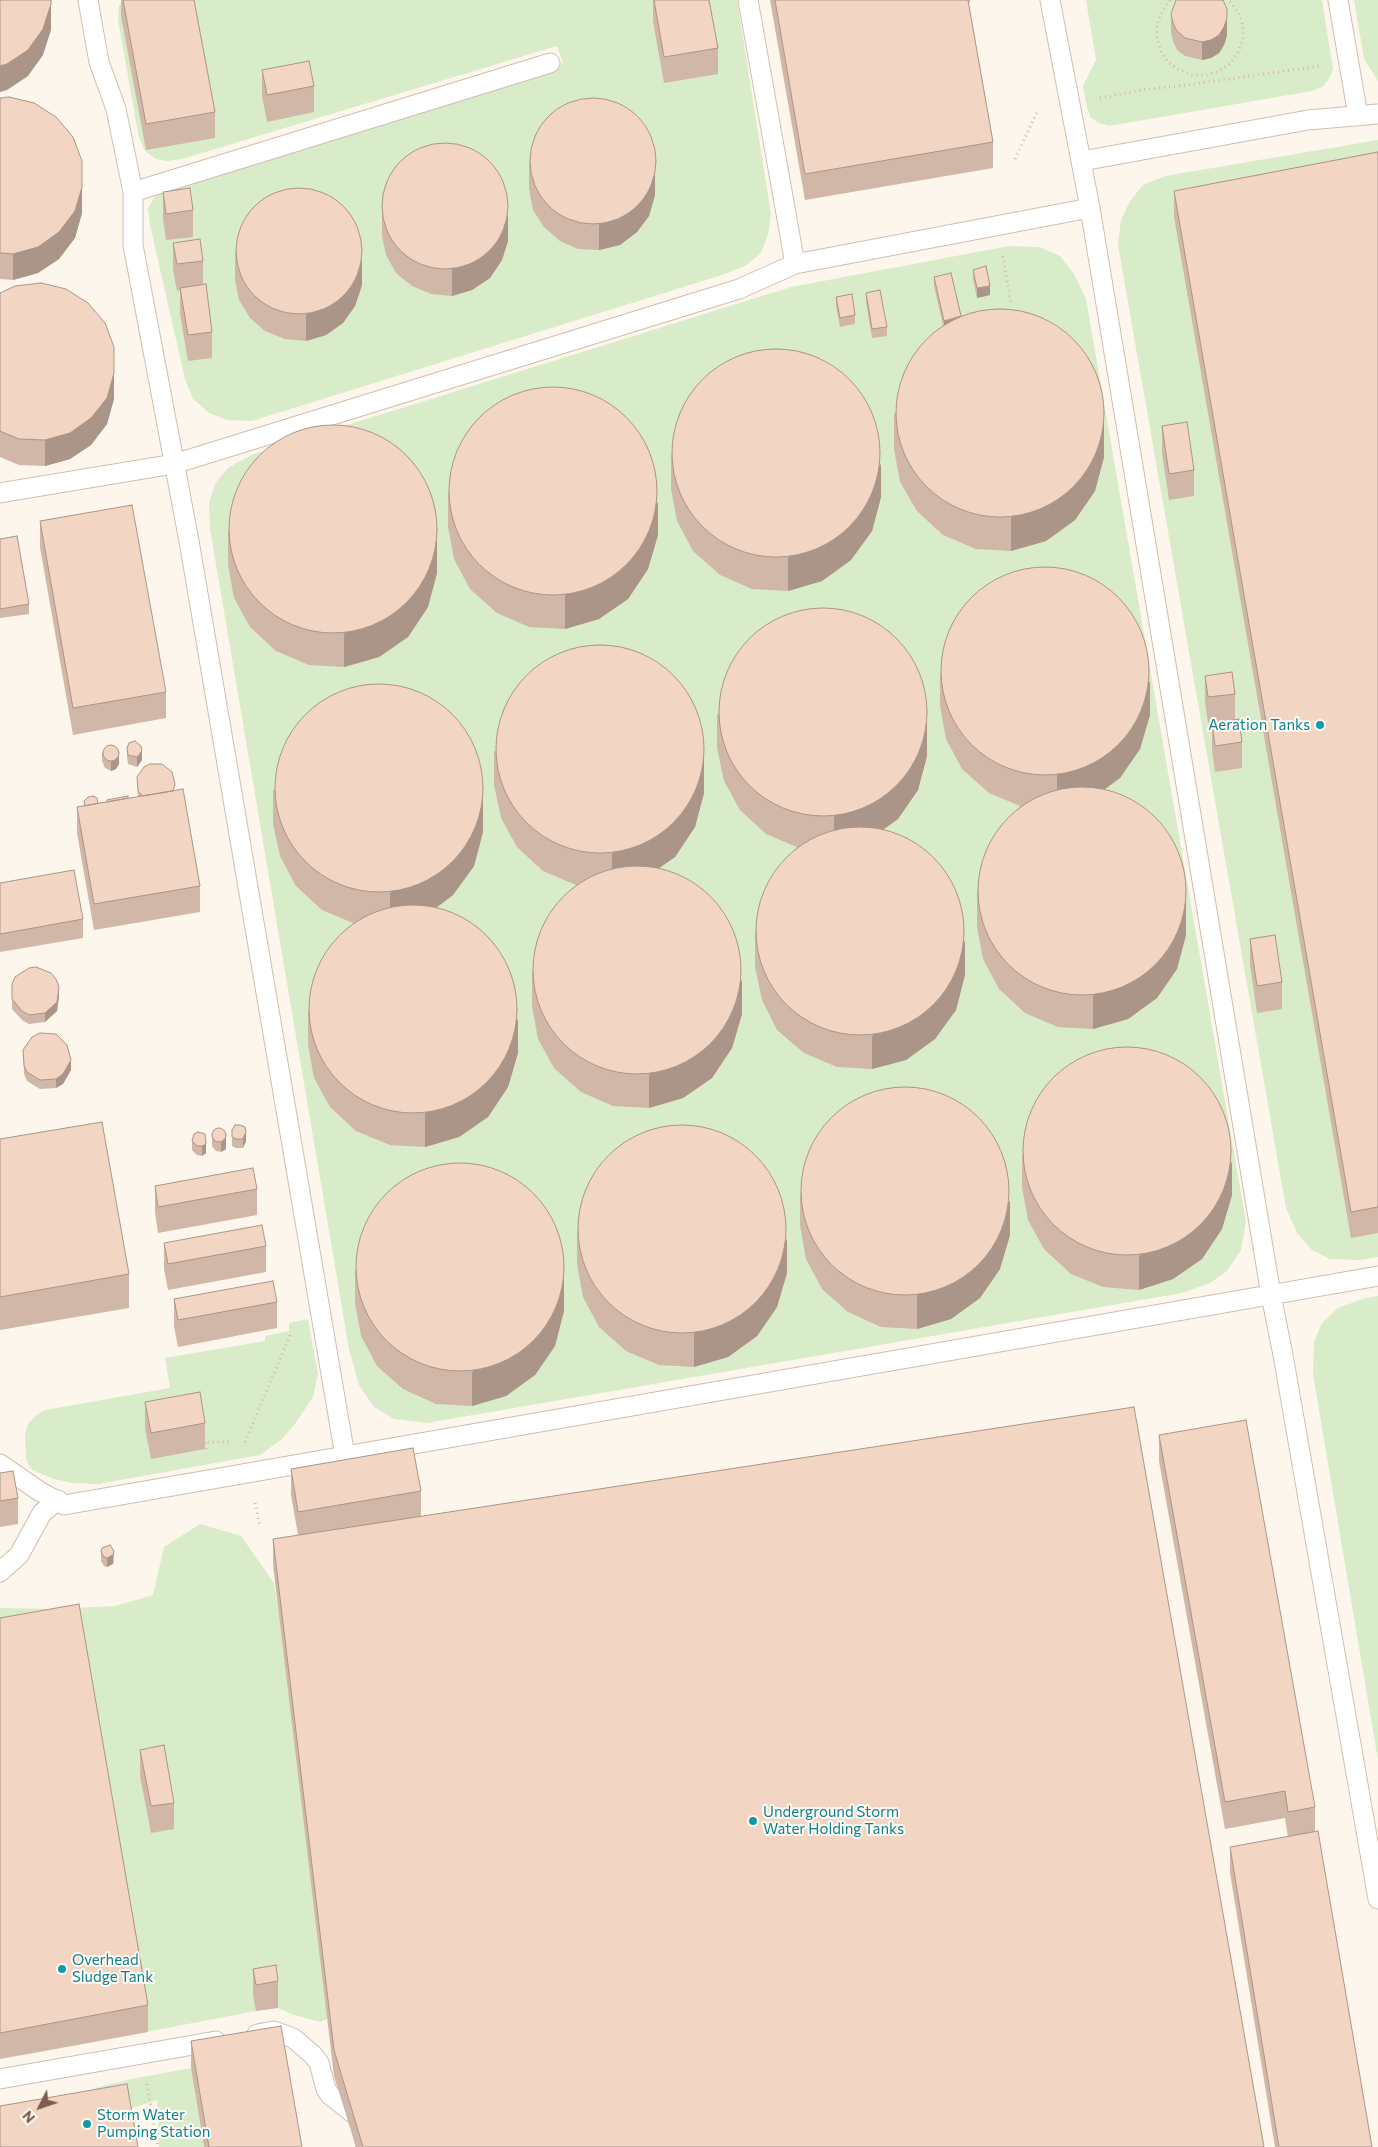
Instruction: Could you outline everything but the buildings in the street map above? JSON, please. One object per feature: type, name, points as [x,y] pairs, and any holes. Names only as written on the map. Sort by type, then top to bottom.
[{"type":"lane","points":[[88,0],[99,62],[116,109],[132,192],[133,245],[174,464],[345,1456]]},
{"type":"lane","points":[[748,0],[795,264]]},
{"type":"lane","points":[[1050,0],[1082,161],[1271,1295],[1378,1899]]},
{"type":"lane","points":[[1338,0],[1358,116]]},
{"type":"lane","points":[[132,192],[550,62]]},
{"type":"lane","points":[[1082,161],[1308,120],[1378,114]]},
{"type":"lane","points":[[0,494],[174,464],[739,289],[795,264],[1090,208]]},
{"type":"lane","points":[[0,1464],[39,1491],[64,1505],[1378,1276]]},
{"type":"lane","points":[[0,1572],[19,1555],[42,1513],[58,1500]]},
{"type":"lane","points":[[0,2079],[274,2031],[293,2038],[313,2055],[319,2063],[326,2089],[330,2095],[358,2116],[366,2147]]},
{"type":"path","points":[[1170,0],[1157,24],[1156,38],[1161,51],[1168,62],[1179,70],[1192,74],[1206,75],[1219,71],[1230,64],[1238,53],[1243,40],[1244,26],[1239,13],[1229,0]]},
{"type":"path","points":[[1015,159],[1039,109],[1142,90],[1349,63]]},
{"type":"path","points":[[1002,253],[1011,304]]},
{"type":"path","points":[[260,1527],[245,1442],[293,1329]]},
{"type":"path","points":[[142,2054],[158,2147]]},
{"type":"green space","points":[[124,0],[737,0],[771,214],[768,235],[761,253],[745,266],[722,275],[252,421],[227,420],[209,413],[193,399],[185,379],[150,225],[148,208],[156,195],[563,63],[557,46],[182,159],[167,161],[156,159],[145,151],[139,138],[118,20],[119,6]]},
{"type":"green space","points":[[1086,0],[1322,0],[1333,69],[1329,79],[1322,87],[1312,91],[1109,126],[1091,118],[1087,108],[1083,86],[1096,60]]},
{"type":"green space","points":[[1354,0],[1378,0],[1378,81],[1364,59]]},
{"type":"green space","name":"Aeration Tanks","points":[[1378,140],[1378,1257],[1360,1260],[1330,1259],[1312,1250],[1297,1233],[1286,1208],[1118,245],[1121,220],[1130,201],[1143,185],[1165,176]]},
{"type":"green space","points":[[1009,246],[1040,247],[1060,256],[1074,274],[1086,299],[1246,1222],[1241,1250],[1227,1271],[1210,1283],[1182,1293],[427,1423],[394,1419],[374,1407],[359,1385],[349,1349],[210,529],[209,502],[216,482],[229,467],[254,454],[791,287]]},
{"type":"green space","points":[[1378,1296],[1378,1760],[1313,1374],[1314,1342],[1322,1323],[1338,1308],[1365,1298]]},
{"type":"green space","points":[[308,1319],[318,1374],[313,1397],[295,1424],[282,1439],[260,1455],[98,1484],[72,1483],[54,1479],[32,1470],[28,1464],[26,1460],[25,1435],[28,1424],[35,1416],[45,1410],[170,1388],[165,1358],[265,1341],[265,1336],[289,1331],[289,1323]]},
{"type":"green space","points":[[200,1524],[241,1536],[274,1583],[331,1957],[337,2014],[320,2022],[291,2014],[278,2008],[276,1992],[256,2011],[20,2056],[0,1847],[0,1608],[56,1609],[115,1606],[153,1595],[164,1547]]},
{"type":"green space","points":[[191,2068],[204,2147],[159,2147],[157,2100],[127,2110],[90,2116],[95,2088]]},
{"type":"place","name":"Aeration Tanks","points":[[1320,725]]},
{"type":"place","name":"Underground Storm Water Holding Tanks","points":[[753,1821]]},
{"type":"place","name":"Overhead Sludge Tank","points":[[62,1969]]},
{"type":"place","name":"Storm Water Pumping Station","points":[[87,2124]]}]
